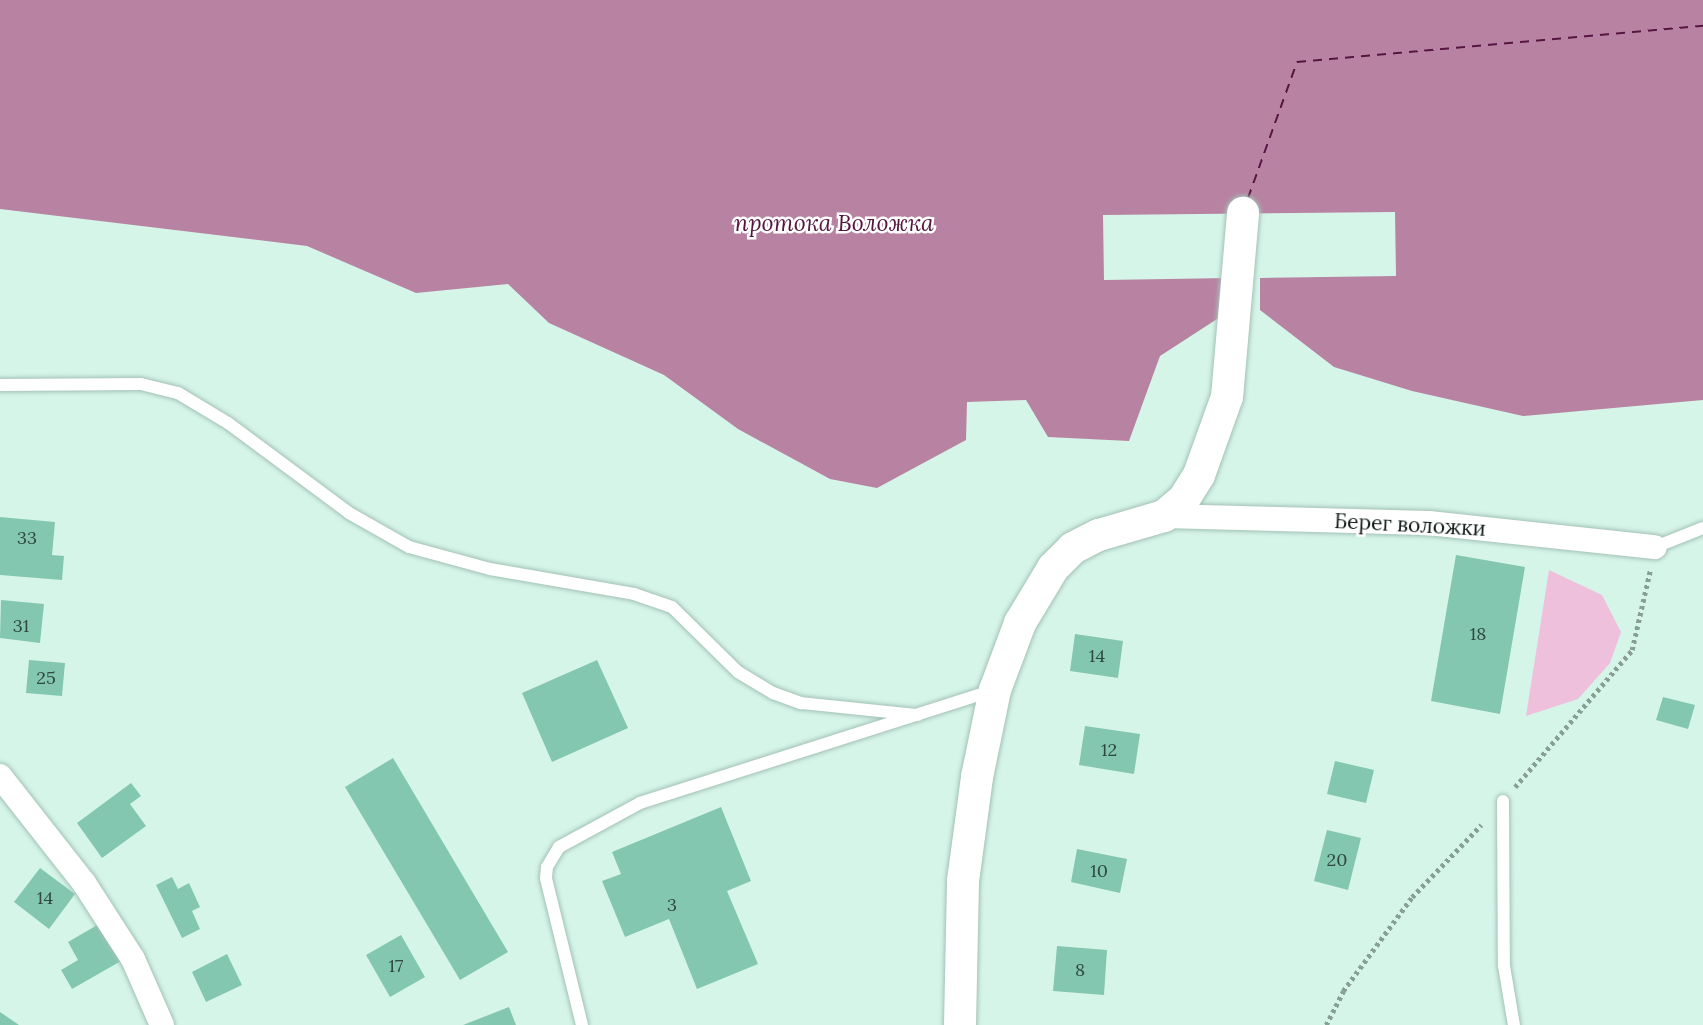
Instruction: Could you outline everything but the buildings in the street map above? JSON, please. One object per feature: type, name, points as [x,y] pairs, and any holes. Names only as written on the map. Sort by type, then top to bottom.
[{"type":"street","points":[[960,1025],[963,881],[977,777],[995,690],[1020,623],[1054,568],[1073,548],[1099,535],[1164,516],[1184,499],[1199,475],[1227,397],[1243,214]]},
{"type":"street","name":"Берег воложки","points":[[1164,516],[1429,523],[1655,547]]},
{"type":"street","points":[[0,776],[84,883],[133,959],[162,1025]]},
{"type":"lane","points":[[0,385],[141,384],[178,393],[251,439],[349,513],[409,547],[490,569],[634,594],[672,607],[738,672],[773,693],[801,703],[917,715]]},
{"type":"lane","points":[[1655,547],[1703,528]]},
{"type":"lane","points":[[582,1025],[546,878],[547,867],[559,847],[640,803],[995,690]]},
{"type":"lane","points":[[1503,802],[1504,966],[1514,1025]]},
{"type":"path","points":[[1326,1025],[1343,991],[1412,897],[1503,802],[1632,650],[1655,547]]},
{"type":"shaded area","points":[[1549,570],[1602,595],[1621,632],[1610,663],[1578,699],[1526,716]]},
{"type":"water","name":"протока Воложка","points":[[0,0],[1703,0],[1703,400],[1523,416],[1412,391],[1334,367],[1260,310],[1231,310],[1160,356],[1129,441],[1048,437],[1026,400],[967,402],[966,440],[877,488],[830,479],[738,429],[664,375],[549,323],[508,284],[416,293],[307,246],[0,209]]},
{"type":"pier","points":[[1395,212],[1396,276],[1260,278],[1260,310],[1231,310],[1230,278],[1104,280],[1103,215]]},
{"type":"ferry route","points":[[1248,198],[1297,62],[1703,26]]}]
